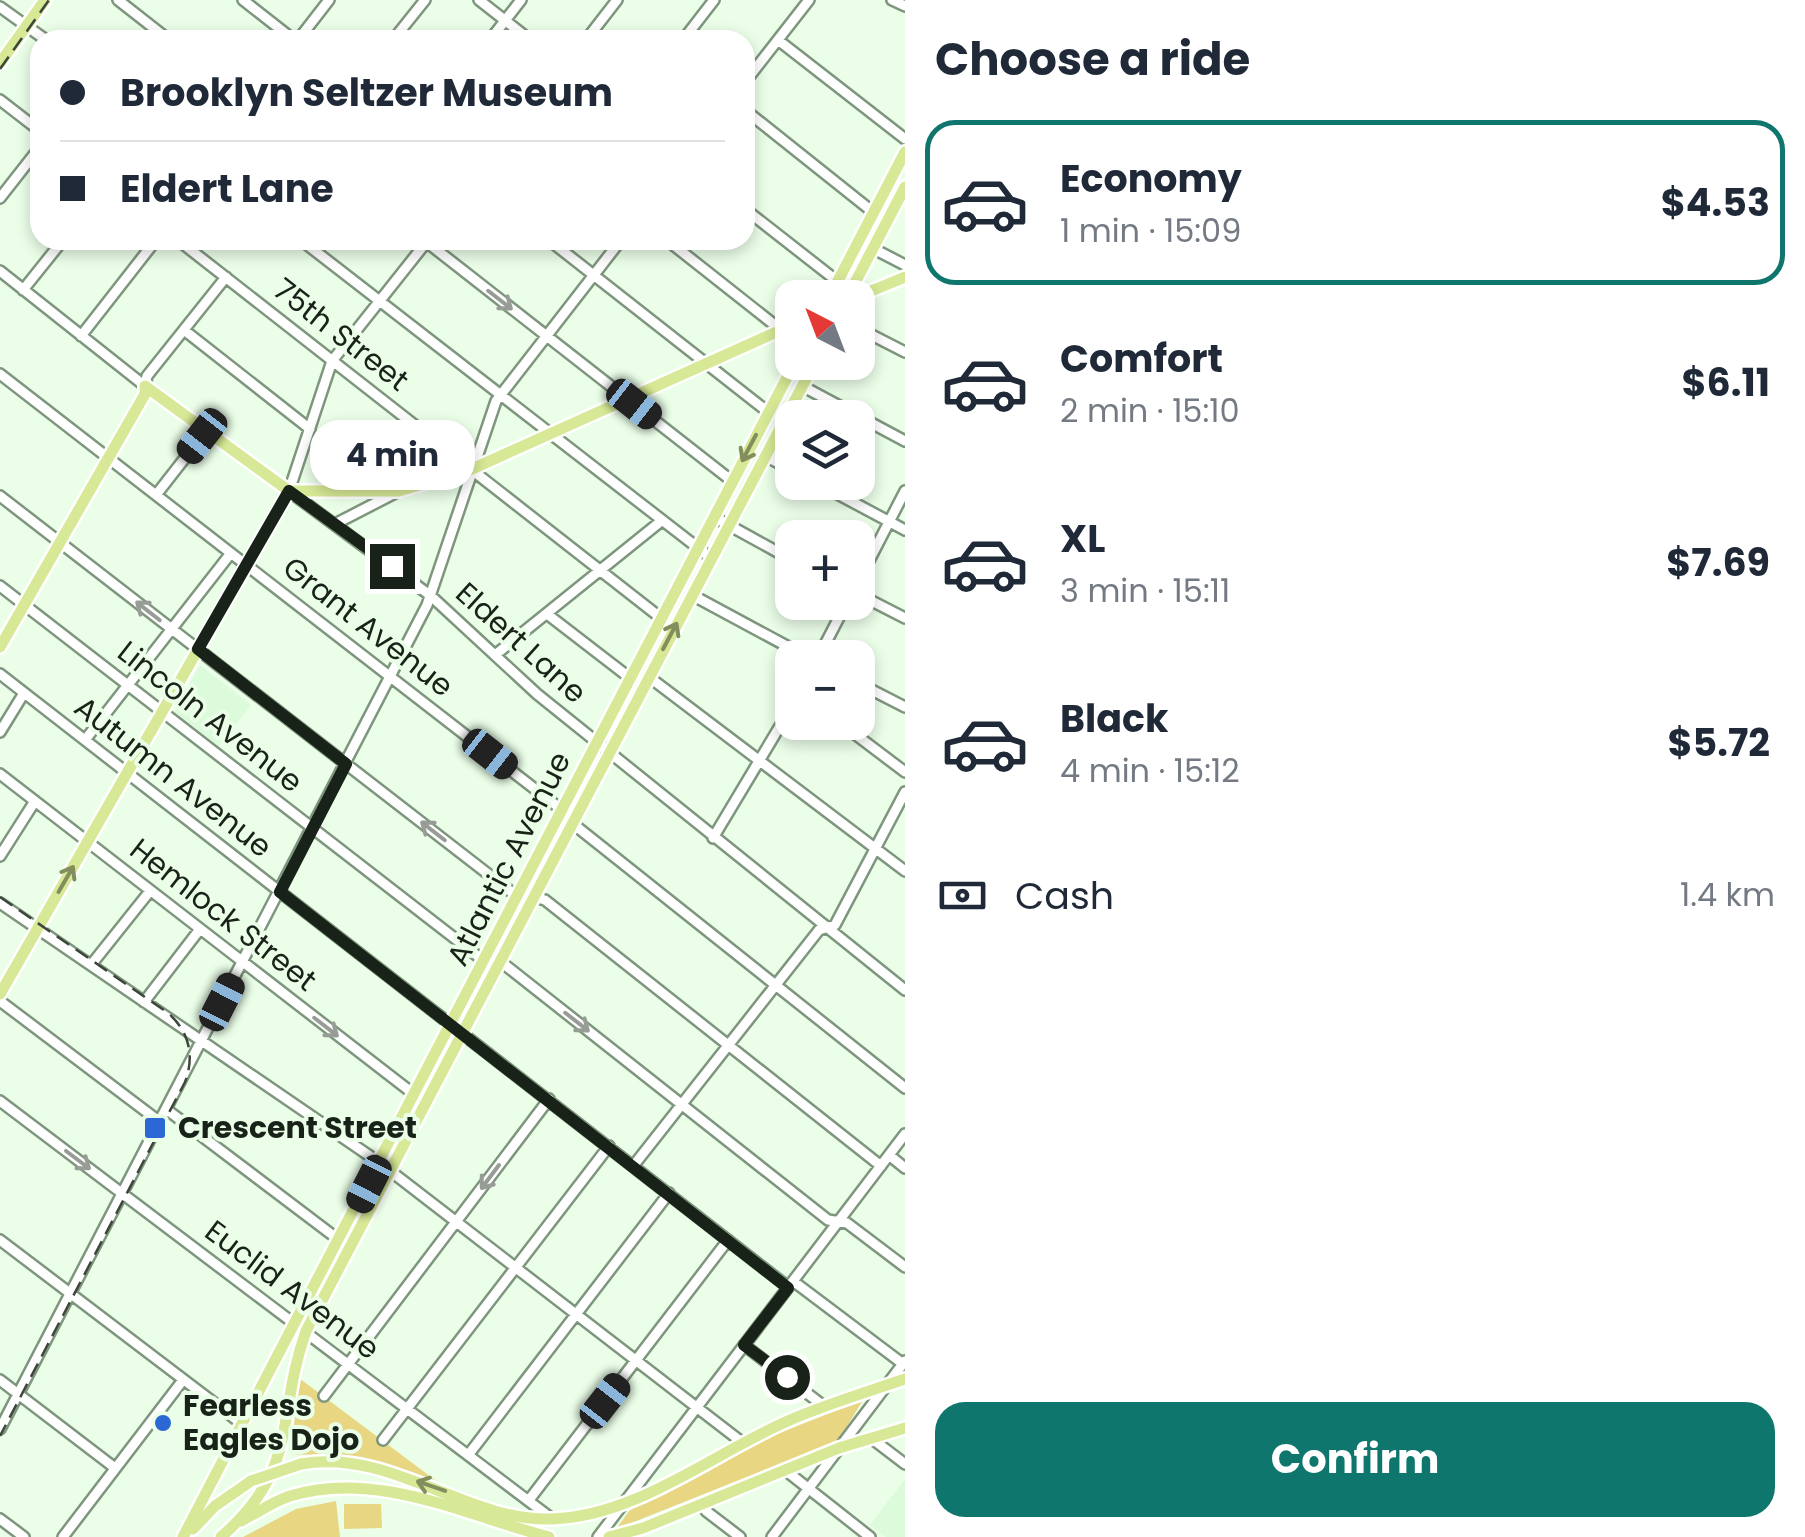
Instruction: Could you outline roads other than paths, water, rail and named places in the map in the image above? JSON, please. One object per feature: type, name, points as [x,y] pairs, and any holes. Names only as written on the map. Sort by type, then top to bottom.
[{"type":"main road","points":[[0,63],[45,0]]},
{"type":"main road","points":[[839,280],[905,152]]},
{"type":"main road","points":[[859,280],[905,187]]},
{"type":"main road","points":[[875,289],[905,277]]},
{"type":"main road","points":[[0,998],[289,491],[400,491],[472,469],[775,332]]},
{"type":"main road","name":"Atlantic Avenue","points":[[221,1537],[237,1523],[270,1480],[281,1456],[301,1328],[340,1240],[785,380]]},
{"type":"main road","name":"Atlantic Avenue","points":[[185,1537],[242,1424],[391,1172],[805,380]]},
{"type":"main road","points":[[0,647],[145,394],[145,386]]},
{"type":"main road","name":"Eldert Lane","points":[[145,386],[289,491]]},
{"type":"main road","points":[[185,1537],[215,1506],[251,1481],[301,1464],[357,1463],[506,1514],[553,1520],[626,1501],[668,1484],[744,1442],[825,1407],[905,1379]]},
{"type":"main road","points":[[611,1537],[840,1448],[905,1428]]},
{"type":"main road","points":[[237,1523],[289,1496],[354,1489],[415,1497],[549,1537]]},
{"type":"street","points":[[118,0],[156,30]]},
{"type":"street","points":[[243,0],[283,30]]},
{"type":"street","points":[[304,30],[330,0]]},
{"type":"street","points":[[402,30],[425,0]]},
{"type":"street","points":[[479,0],[518,30]]},
{"type":"street","points":[[498,30],[521,0]]},
{"type":"street","points":[[594,30],[618,0]]},
{"type":"street","points":[[691,30],[714,0]]},
{"type":"street","points":[[755,69],[810,0]]},
{"type":"street","points":[[892,0],[905,6]]},
{"type":"street","points":[[0,7],[33,30]]},
{"type":"street","points":[[778,40],[905,139]]},
{"type":"street","points":[[0,100],[30,124]]},
{"type":"street","points":[[755,118],[873,212]]},
{"type":"street","points":[[0,198],[30,160]]},
{"type":"street","points":[[755,216],[837,280]]},
{"type":"street","points":[[872,248],[905,265]]},
{"type":"street","points":[[24,290],[55,250]]},
{"type":"street","points":[[81,336],[148,250]]},
{"type":"street","name":"75th Street","points":[[191,250],[661,618]]},
{"type":"street","points":[[314,250],[711,558]]},
{"type":"street","points":[[289,491],[332,361],[419,250]]},
{"type":"street","points":[[437,250],[732,481]]},
{"type":"street","points":[[561,250],[768,412]]},
{"type":"street","points":[[0,1429],[391,677],[430,596],[499,396],[612,250]]},
{"type":"street","points":[[681,250],[775,318]]},
{"type":"street","name":"Eldert Lane","points":[[0,271],[145,386]]},
{"type":"street","points":[[145,386],[147,376],[226,277]]},
{"type":"street","points":[[184,330],[310,429]]},
{"type":"street","points":[[875,337],[905,352]]},
{"type":"street","name":"Grant Avenue","points":[[0,374],[562,810]]},
{"type":"street","points":[[802,386],[905,441]]},
{"type":"street","points":[[156,495],[206,431]]},
{"type":"street","points":[[765,456],[775,461]]},
{"type":"street","name":"Eldert Lane","points":[[289,491],[430,596],[597,744],[905,990]]},
{"type":"street","points":[[335,524],[400,491]]},
{"type":"street","points":[[875,549],[905,491]]},
{"type":"street","points":[[0,496],[510,892],[545,900],[881,1166]]},
{"type":"street","points":[[848,500],[905,530]]},
{"type":"street","points":[[714,517],[775,551]]},
{"type":"street","points":[[495,656],[660,522]]},
{"type":"street","points":[[85,740],[231,553]]},
{"type":"street","name":"Lincoln Avenue","points":[[0,586],[484,961]]},
{"type":"street","points":[[692,596],[775,640]]},
{"type":"street","points":[[875,603],[905,618]]},
{"type":"street","points":[[547,614],[630,678]]},
{"type":"street","name":"Autumn Avenue","points":[[0,674],[728,1240],[904,1363]]},
{"type":"street","points":[[649,677],[905,872]]},
{"type":"street","points":[[875,691],[905,707]]},
{"type":"street","points":[[0,732],[24,693]]},
{"type":"street","points":[[713,838],[775,738]]},
{"type":"street","points":[[863,740],[905,772]]},
{"type":"street","name":"Hemlock Street","points":[[0,774],[415,1095]]},
{"type":"street","points":[[634,1166],[819,930],[835,925],[905,792]]},
{"type":"street","points":[[0,856],[34,801]]},
{"type":"street","points":[[572,823],[905,1088]]},
{"type":"street","points":[[91,965],[150,890]]},
{"type":"street","points":[[0,903],[380,1163],[744,1442]]},
{"type":"street","points":[[144,1002],[200,929]]},
{"type":"street","points":[[500,962],[828,1220],[847,1222],[905,1267]]},
{"type":"street","points":[[0,998],[160,1122]]},
{"type":"street","points":[[324,1396],[549,1099]]},
{"type":"street","name":"Euclid Avenue","points":[[0,1101],[553,1520]]},
{"type":"street","points":[[166,1109],[340,1240]]},
{"type":"street","points":[[598,1537],[905,1134]]},
{"type":"street","points":[[383,1440],[609,1146]]},
{"type":"street","points":[[889,1155],[905,1168]]},
{"type":"street","points":[[469,1454],[668,1192]]},
{"type":"street","points":[[0,1240],[242,1424]]},
{"type":"street","points":[[529,1500],[728,1240]]},
{"type":"street","points":[[744,1345],[825,1407]]},
{"type":"street","points":[[772,1537],[904,1363]]},
{"type":"street","points":[[0,1380],[116,1468]]},
{"type":"street","points":[[64,1537],[183,1380]]},
{"type":"street","points":[[871,1438],[905,1464]]},
{"type":"street","points":[[786,1470],[870,1537]]},
{"type":"street","points":[[705,1503],[706,1510],[740,1537]]},
{"type":"street","points":[[0,1519],[24,1537]]},
{"type":"railway","points":[[0,69],[49,0]]},
{"type":"railway","points":[[0,897],[168,1013],[181,1028],[190,1053],[185,1082],[0,1436]]},
{"type":"place","name":"Crescent Street","points":[[155,1128]]},
{"type":"place","name":"Fearless Eagles Dojo","points":[[163,1423]]}]
